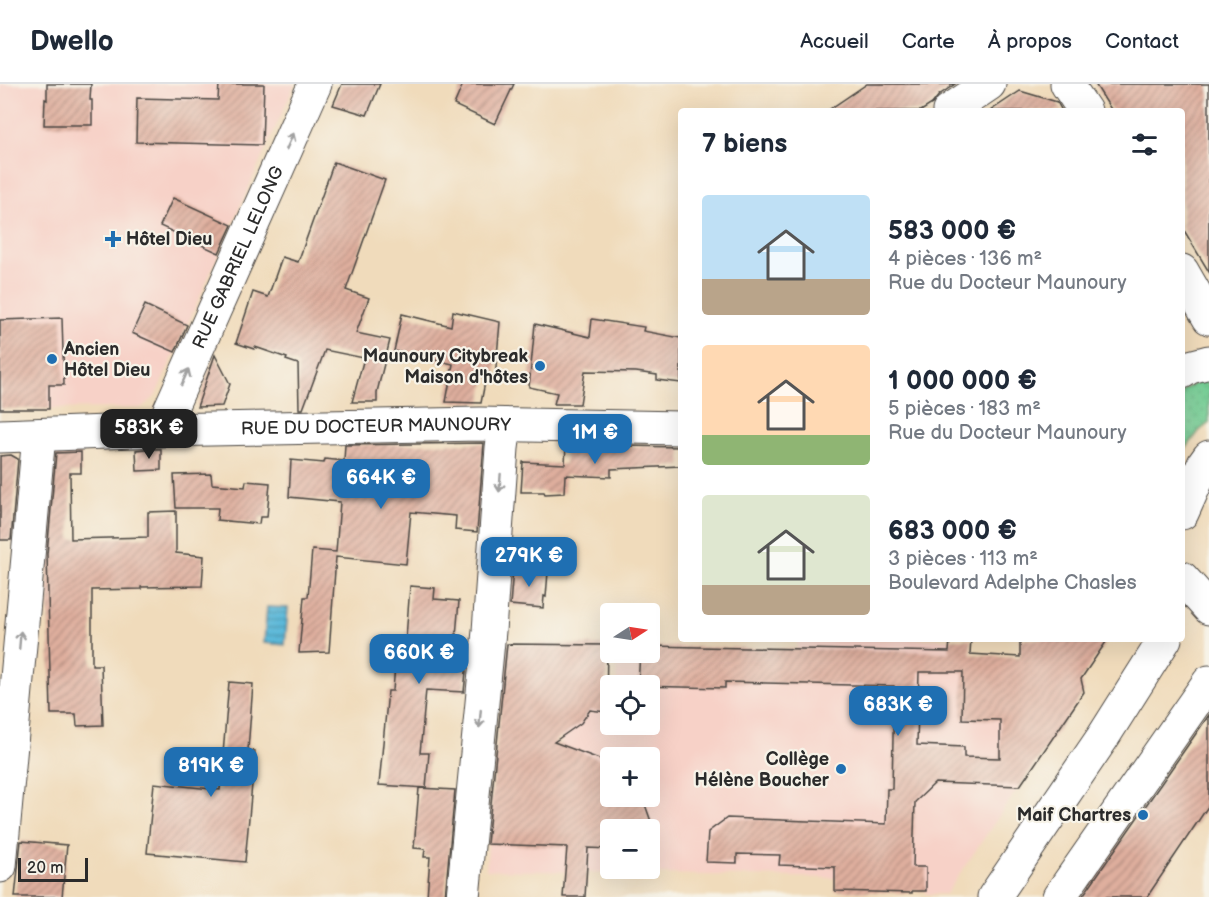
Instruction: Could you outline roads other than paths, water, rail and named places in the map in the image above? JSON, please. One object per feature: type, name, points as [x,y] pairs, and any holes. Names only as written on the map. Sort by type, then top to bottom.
[{"type":"street","name":"RUE GABRIEL LELONG","points":[[161,430],[315,84]]},
{"type":"street","points":[[953,108],[989,84]]},
{"type":"street","points":[[1067,84],[1083,108]]},
{"type":"street","points":[[1185,276],[1209,318]]},
{"type":"street","points":[[1185,370],[1209,362]]},
{"type":"street","name":"RUE DU DOCTEUR MAUNOURY","points":[[0,436],[161,430],[505,425],[678,428]]},
{"type":"street","points":[[463,897],[488,643],[505,425]]},
{"type":"street","points":[[0,866],[39,435]]},
{"type":"street","points":[[1185,506],[1209,457]]},
{"type":"street","points":[[1185,581],[1209,608]]},
{"type":"street","points":[[994,897],[1103,737],[1163,642]]},
{"type":"street","points":[[1059,897],[1209,682]]},
{"type":"water","points":[[267,607],[288,608],[285,645],[264,643]]},
{"type":"place","name":"Hôtel Dieu","points":[[113,239]]},
{"type":"place","name":"Ancien Hôtel Dieu","points":[[52,359]]},
{"type":"place","name":"Maunoury Citybreak Maison d'hôtes","points":[[540,366]]},
{"type":"place","name":"Collège Hélène Boucher","points":[[841,769]]},
{"type":"place","name":"Maif Chartres","points":[[1143,815]]}]
